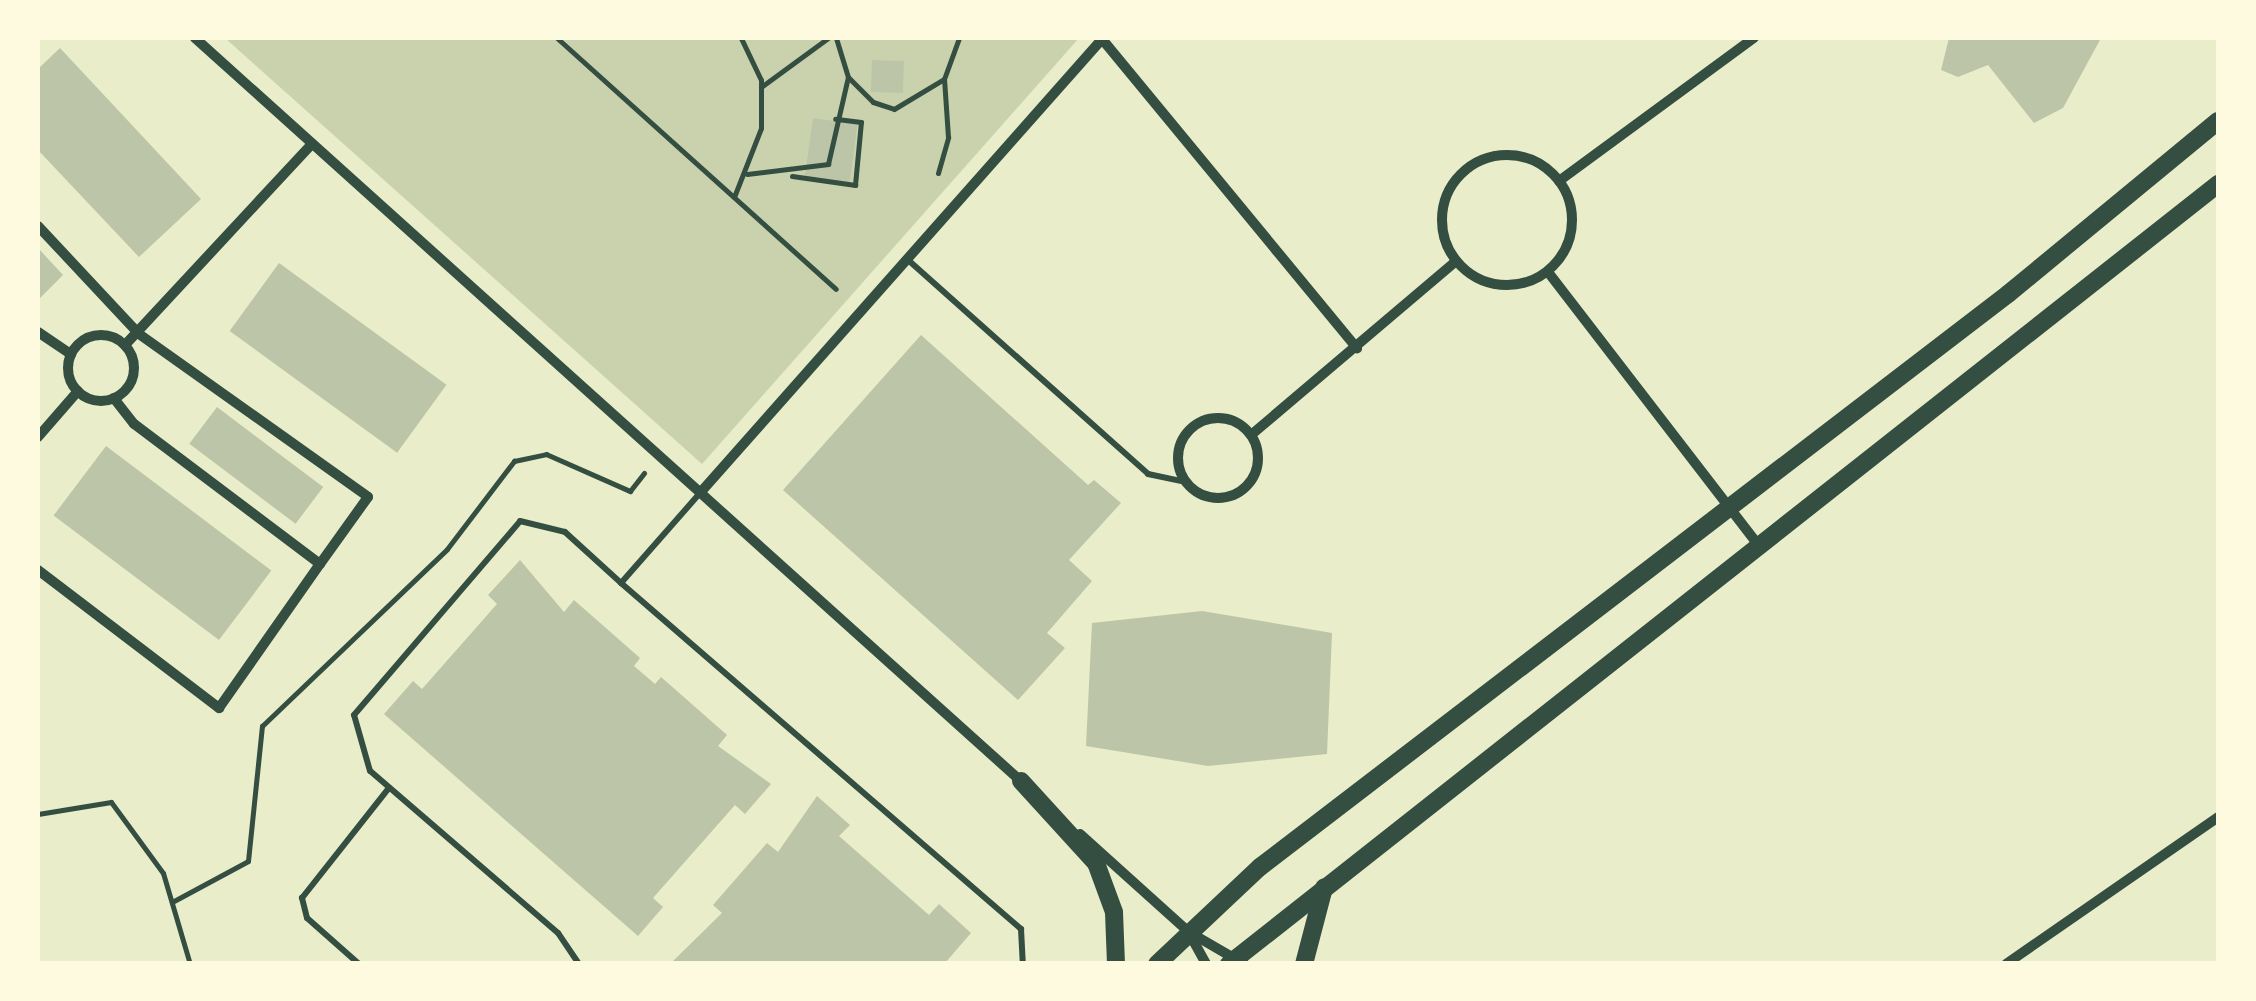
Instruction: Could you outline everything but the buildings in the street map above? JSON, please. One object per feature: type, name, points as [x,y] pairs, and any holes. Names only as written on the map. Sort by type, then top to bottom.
[{"type":"street","points":[[194,38],[1189,932],[1237,961],[1326,884],[2218,184]]},
{"type":"street","points":[[700,493],[1102,38],[1357,348]]},
{"type":"street","points":[[1559,181],[1754,38]]},
{"type":"street","points":[[1157,964],[1189,932],[2218,121]]},
{"type":"street","points":[[124,345],[139,334],[312,144]]},
{"type":"street","points":[[1515,155],[1559,181],[1572,235],[1548,272],[1490,284],[1456,262],[1442,220],[1445,199],[1472,164],[1515,155]]},
{"type":"street","points":[[38,226],[139,334],[368,497],[219,708],[38,570]]},
{"type":"street","points":[[1251,436],[1456,262]]},
{"type":"street","points":[[1548,272],[1760,547]]},
{"type":"street","points":[[38,332],[71,354],[78,392]]},
{"type":"street","points":[[71,354],[96,336],[124,345]]},
{"type":"street","points":[[114,398],[133,374],[124,345]]},
{"type":"street","points":[[78,392],[114,398],[134,424],[320,564]]},
{"type":"street","points":[[38,437],[78,392]]},
{"type":"street","points":[[1225,419],[1251,436],[1258,466],[1242,492],[1211,498],[1185,482],[1178,452],[1195,425],[1225,419]]},
{"type":"street","points":[[1020,781],[1096,862],[1114,912],[1116,964]]},
{"type":"street","points":[[2006,964],[2218,817]]},
{"type":"street","points":[[1304,964],[1305,931],[1326,884]]},
{"type":"street","points":[[1189,932],[1206,964]]},
{"type":"lane","points":[[906,259],[1148,474],[1185,482]]},
{"type":"lane","points":[[621,582],[700,493]]},
{"type":"lane","points":[[579,964],[558,933],[389,788],[356,746],[359,702],[502,536],[537,520],[621,582],[1009,917],[1020,928],[1023,964]]},
{"type":"lane","points":[[359,964],[307,918],[302,898],[389,788]]},
{"type":"path","points":[[557,38],[836,288]]},
{"type":"path","points":[[734,197],[746,174],[762,87],[742,38]]},
{"type":"path","points":[[762,87],[828,38]]},
{"type":"path","points":[[784,174],[828,164],[834,118],[848,77],[836,38]]},
{"type":"path","points":[[938,173],[948,137],[944,79],[959,38]]},
{"type":"path","points":[[848,77],[894,110],[944,79]]},
{"type":"path","points":[[746,174],[784,174],[854,185],[861,122],[834,118]]},
{"type":"path","points":[[248,861],[262,726],[447,550],[514,461],[546,454],[630,491],[644,473]]},
{"type":"path","points":[[38,814],[98,800],[118,808],[147,848],[172,902],[190,964]]},
{"type":"path","points":[[172,902],[256,856]]},
{"type":"green space","points":[[225,38],[1079,38],[702,464]]}]
